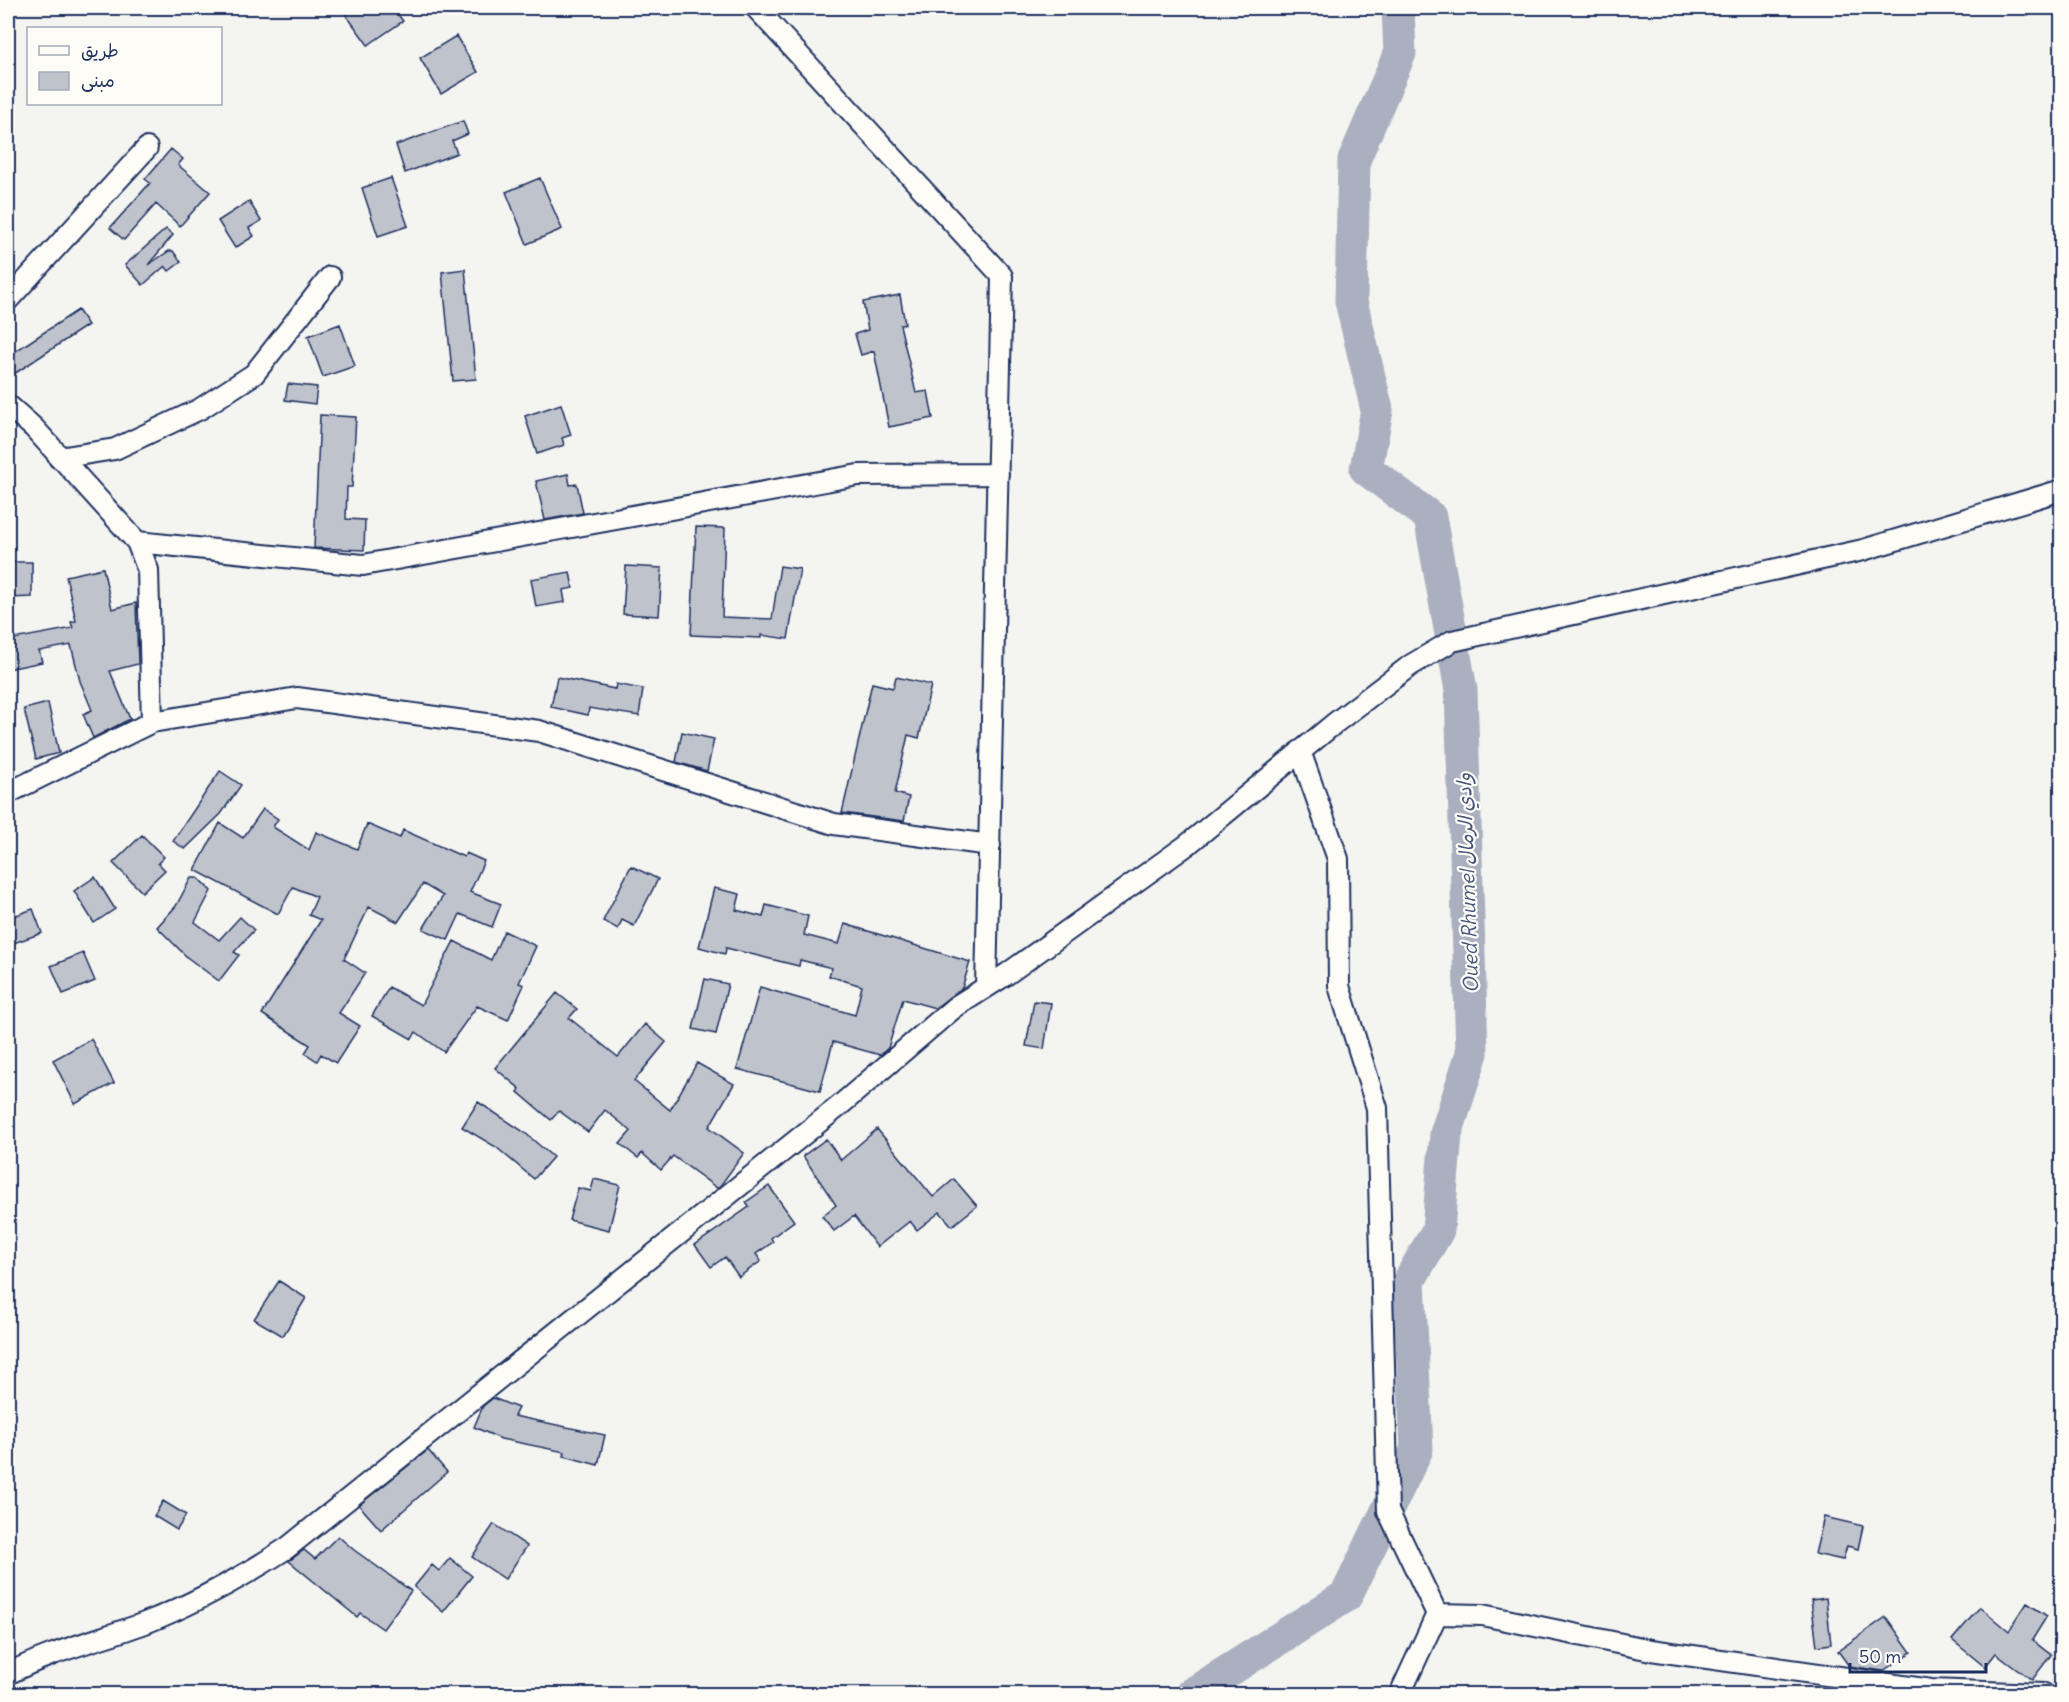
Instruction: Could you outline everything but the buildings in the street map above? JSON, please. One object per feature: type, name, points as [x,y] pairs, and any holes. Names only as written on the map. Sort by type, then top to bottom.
[{"type":"street","points":[[756,8],[1002,276],[986,987]]},
{"type":"street","points":[[8,300],[147,148]]},
{"type":"street","points":[[59,458],[115,449],[200,409],[254,374],[330,277]]},
{"type":"street","points":[[8,405],[34,428],[137,542],[148,570],[152,722]]},
{"type":"street","points":[[137,542],[363,565],[858,475],[998,474]]},
{"type":"street","points":[[8,1674],[69,1648],[194,1603],[234,1582],[287,1548],[838,1107],[955,1007],[1186,845],[1300,751],[1411,665],[1436,650],[1460,639],[1863,550],[2061,490]]},
{"type":"street","points":[[8,793],[152,722],[297,698],[539,731],[834,824],[990,845]]},
{"type":"street","points":[[1300,751],[1338,859],[1339,986],[1377,1108],[1388,1511],[1437,1614],[1400,1695]]},
{"type":"street","points":[[1437,1614],[1482,1615],[1651,1650],[1931,1690],[2044,1695]]},
{"type":"waterway","name":"Oued Rhumel وادي الرمال","points":[[1192,1694],[1346,1596],[1417,1449],[1409,1281],[1438,1230],[1446,1134],[1472,1053],[1461,690],[1430,517],[1366,469],[1377,410],[1351,301],[1354,160],[1400,53],[1398,8]]}]
